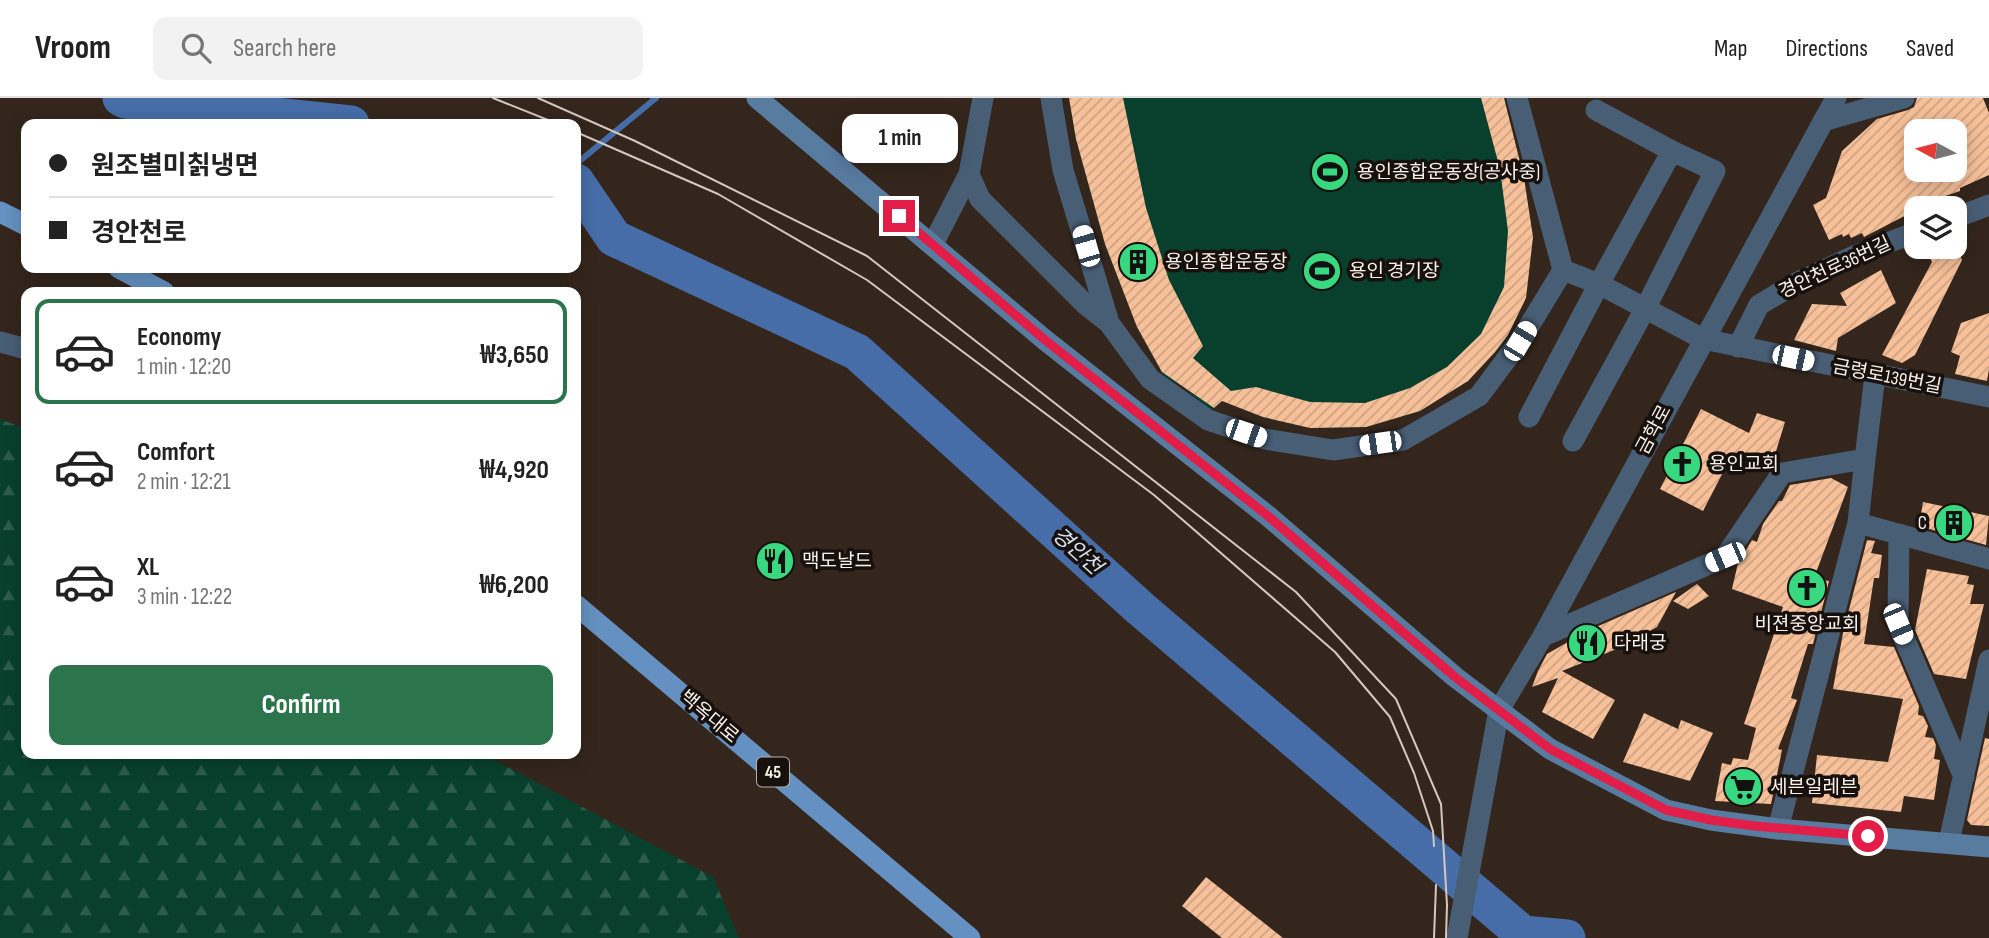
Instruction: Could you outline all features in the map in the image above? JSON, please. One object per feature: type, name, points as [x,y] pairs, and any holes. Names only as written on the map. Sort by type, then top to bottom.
[{"type":"main road","points":[[757,98],[1045,340],[1268,516],[1455,677],[1550,749],[1666,810],[1711,820],[1778,829],[1989,847]]},
{"type":"main road","points":[[0,212],[21,222]]},
{"type":"main road","points":[[128,273],[155,287]]},
{"type":"main road","name":"백옥대로","points":[[581,609],[970,938]]},
{"type":"street","points":[[933,244],[969,174],[983,98]]},
{"type":"street","points":[[1051,98],[1063,170],[1108,323]]},
{"type":"street","points":[[969,174],[980,199],[1086,305],[1108,323],[1150,379],[1208,420],[1265,439],[1332,450],[1403,440],[1479,396],[1520,341],[1563,270],[1517,98]]},
{"type":"street","name":"금학로","points":[[1457,938],[1499,710],[1543,636],[1836,98]]},
{"type":"street","points":[[1823,121],[1904,98]]},
{"type":"street","points":[[1573,441],[1645,309],[1715,171],[1596,110]]},
{"type":"street","points":[[1529,417],[1672,151]]},
{"type":"street","points":[[1967,213],[1989,205]]},
{"type":"street","name":"경안천로36번길","points":[[1738,347],[1759,305],[1796,282],[1904,237]]},
{"type":"street","name":"금령로139번길","points":[[1563,270],[1599,284],[1703,339],[1989,397]]},
{"type":"street","points":[[0,342],[21,348]]},
{"type":"street","points":[[1778,829],[1858,523],[1875,375]]},
{"type":"street","points":[[1543,636],[1725,557],[1782,473],[1865,459]]},
{"type":"street","points":[[1858,523],[1989,559]]},
{"type":"street","points":[[1899,534],[1898,624],[1964,777]]},
{"type":"street","points":[[1949,842],[1989,660]]},
{"type":"green space","name":"용인 경기장","points":[[1069,98],[1504,98],[1524,178],[1533,237],[1526,298],[1504,343],[1468,381],[1420,411],[1366,427],[1310,428],[1263,417],[1222,401],[1210,412],[1178,382],[1169,385],[1137,327],[1105,244],[1076,139]]},
{"type":"green space","points":[[0,419],[21,427],[21,759],[492,759],[713,877],[739,938],[0,938]]},
{"type":"building","name":"용인종합운동장","points":[[1069,98],[1123,98],[1146,208],[1169,280],[1203,346],[1193,358],[1231,391],[1256,387],[1310,402],[1365,403],[1410,388],[1447,367],[1481,334],[1504,287],[1508,231],[1500,169],[1481,98],[1504,98],[1524,178],[1533,237],[1526,298],[1508,335],[1468,381],[1420,411],[1366,427],[1310,428],[1263,417],[1222,401],[1214,408],[1162,372],[1137,327],[1105,244],[1076,139]]},
{"type":"building","points":[[1917,98],[1983,98],[1989,113],[1989,175],[1945,196],[1904,196],[1904,216],[1864,237],[1862,233],[1851,238],[1849,234],[1843,237],[1842,234],[1829,240],[1813,205],[1826,198],[1842,151],[1877,119],[1914,107]]},
{"type":"building","points":[[1930,259],[1962,260],[1915,355],[1902,363],[1882,355],[1932,262]]},
{"type":"building","points":[[1881,270],[1896,303],[1838,338],[1836,351],[1794,340],[1812,304],[1847,306],[1840,293]]},
{"type":"building","points":[[1989,313],[1987,381],[1955,374],[1960,356],[1951,352],[1961,323]]},
{"type":"building","name":"용인교회","points":[[1701,409],[1749,433],[1757,413],[1785,422],[1773,461],[1733,453],[1703,511],[1660,489]]},
{"type":"building","points":[[1831,478],[1848,487],[1814,578],[1829,581],[1813,644],[1808,644],[1791,698],[1797,700],[1778,749],[1782,750],[1771,804],[1715,801],[1722,763],[1731,765],[1733,758],[1748,760],[1756,728],[1744,724],[1783,607],[1732,589],[1738,563],[1752,540],[1757,542],[1763,524],[1779,501],[1782,501],[1790,485]]},
{"type":"building","name":"C","points":[[1923,502],[1989,516],[1986,545],[1919,526]]},
{"type":"building","points":[[1867,540],[1875,541],[1871,553],[1882,555],[1879,578],[1874,578],[1864,644],[1894,647],[1919,706],[1918,715],[1923,716],[1928,726],[1925,737],[1933,738],[1936,745],[1934,759],[1940,760],[1934,800],[1904,796],[1901,812],[1812,803],[1817,755],[1888,762],[1903,699],[1833,689],[1843,633]]},
{"type":"building","points":[[1927,569],[1969,576],[1967,584],[1974,585],[1970,604],[1984,604],[1966,679],[1934,674],[1915,630]]},
{"type":"building","points":[[1697,584],[1709,596],[1688,609],[1673,601]]},
{"type":"building","points":[[1676,592],[1657,627],[1624,646],[1562,671],[1615,700],[1593,739],[1542,712],[1558,678],[1532,687],[1547,654],[1587,631]]},
{"type":"building","points":[[1644,713],[1678,729],[1681,720],[1713,733],[1690,781],[1623,762]]},
{"type":"building","points":[[1985,738],[1989,739],[1989,826],[1971,825],[1967,820]]},
{"type":"building","points":[[1206,877],[1283,938],[1222,938],[1182,906]]},
{"type":"waterway","name":"경안천","points":[[121,98],[304,119]]},
{"type":"waterway","points":[[581,160],[656,98]]},
{"type":"waterway","name":"경안천","points":[[581,189],[614,238],[857,352],[1141,609],[1523,934],[1567,938]]},
{"type":"tram line","points":[[493,98],[546,119]]},
{"type":"tram line","points":[[538,98],[635,141],[867,256],[1296,592],[1396,699],[1441,804],[1447,905],[1446,938]]},
{"type":"tram line","points":[[581,134],[718,194],[867,280],[1154,495],[1335,652],[1390,717],[1414,773],[1433,831],[1434,846]]},
{"type":"tram line","points":[[1434,938],[1436,885]]},
{"type":"place","name":"용인종합운동장(공사중)","points":[[1330,172]]},
{"type":"place","name":"용인종합운동장","points":[[1138,262]]},
{"type":"place","name":"용인 경기장","points":[[1322,271]]},
{"type":"place","name":"용인교회","points":[[1682,464]]},
{"type":"place","name":"C","points":[[1954,523]]},
{"type":"place","name":"맥도날드","points":[[775,561]]},
{"type":"place","name":"비젼중앙교회","points":[[1807,588]]},
{"type":"place","name":"다래궁","points":[[1587,643]]},
{"type":"place","name":"세븐일레븐","points":[[1743,787]]},
{"type":"route","points":[[899,216],[1045,340],[1268,516],[1455,677],[1550,749],[1666,810],[1711,820],[1778,829],[1868,836]]}]
